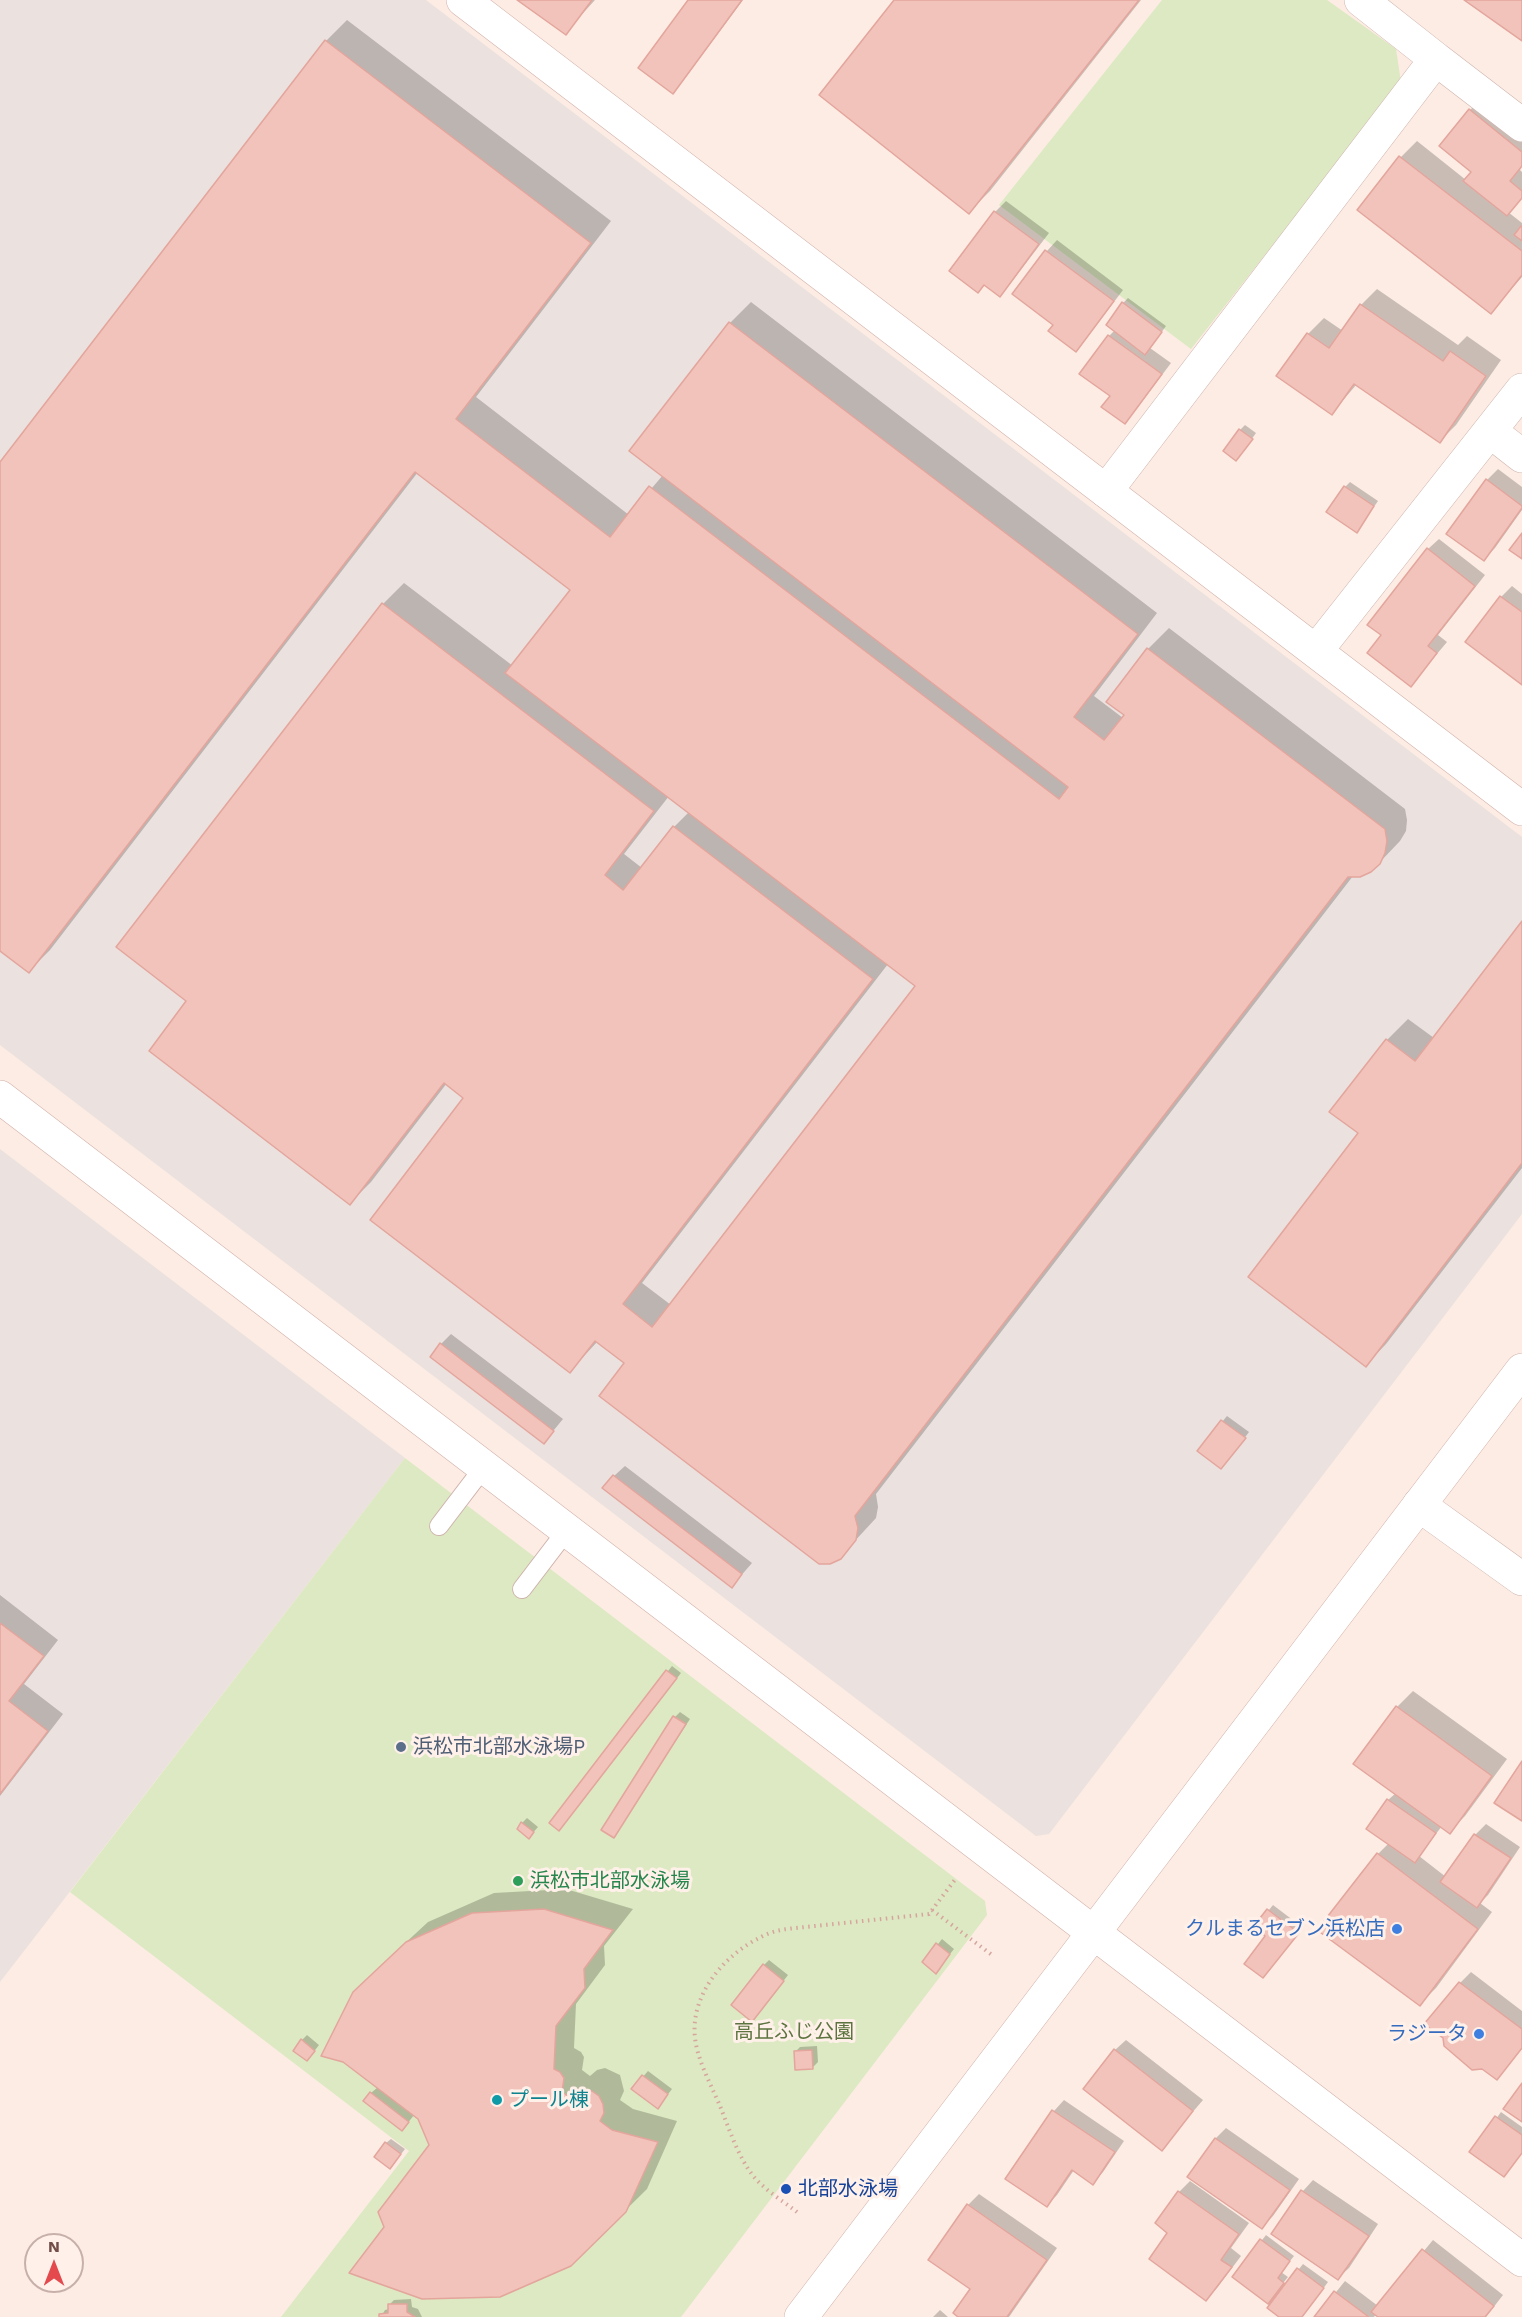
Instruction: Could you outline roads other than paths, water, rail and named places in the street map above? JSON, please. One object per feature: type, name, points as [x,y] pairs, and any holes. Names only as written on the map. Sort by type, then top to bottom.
[{"type":"street","points":[[463,0],[1522,809]]},
{"type":"street","points":[[1361,0],[1522,124]]},
{"type":"street","points":[[1106,491],[1436,59]]},
{"type":"street","points":[[1316,651],[1522,390]]},
{"type":"street","points":[[1490,431],[1522,456]]},
{"type":"street","points":[[0,1097],[1522,2260]]},
{"type":"street","points":[[801,2317],[1522,1370]]},
{"type":"street","points":[[1419,1505],[1522,1579]]},
{"type":"lane","points":[[439,1526],[484,1467]]},
{"type":"lane","points":[[522,1589],[567,1530]]},
{"type":"place","name":"浜松市北部水泳場P","points":[[401,1747]]},
{"type":"place","name":"浜松市北部水泳場","points":[[518,1881]]},
{"type":"place","name":"クルまるセブン浜松店","points":[[1397,1929]]},
{"type":"place","name":"ラジータ","points":[[1479,2034]]},
{"type":"place","name":"プール棟","points":[[497,2100]]},
{"type":"place","name":"北部水泳場","points":[[786,2189]]},
{"type":"park label","name":"高丘ふじ公園","points":[[794,2032]]}]
